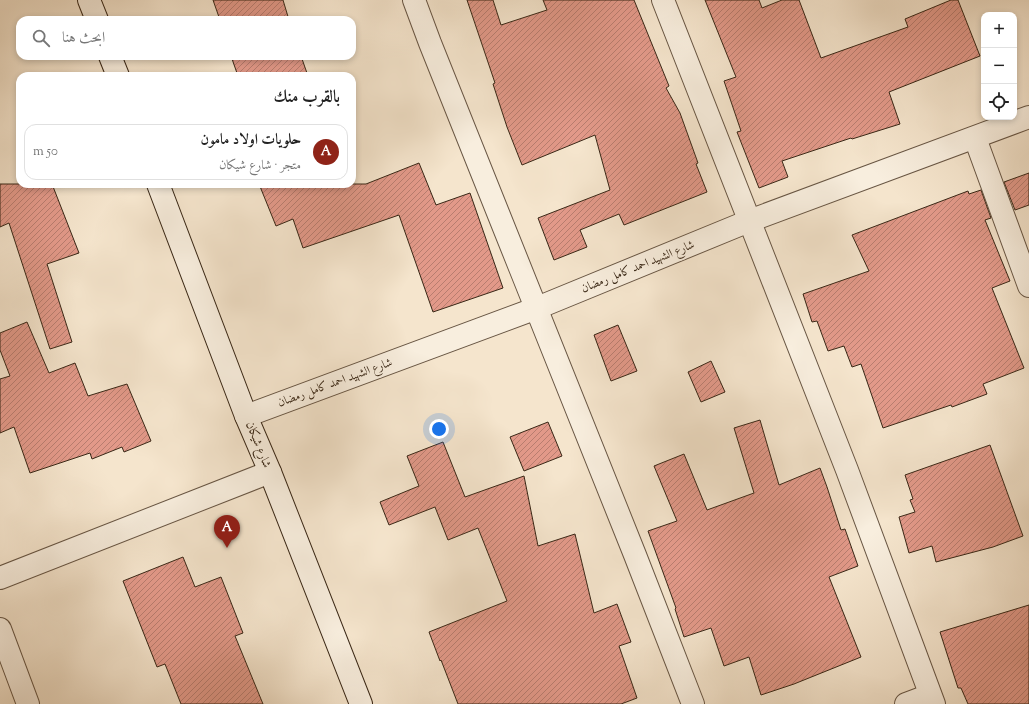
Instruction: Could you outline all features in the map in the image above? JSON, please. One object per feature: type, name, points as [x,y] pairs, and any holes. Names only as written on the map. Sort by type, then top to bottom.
[{"type":"street","points":[[89,0],[95,16]]},
{"type":"street","points":[[414,0],[636,555],[693,704]]},
{"type":"street","points":[[663,0],[847,470],[932,699],[906,704]]},
{"type":"street","points":[[112,60],[116,72]]},
{"type":"street","name":"شارع الشهيد احمد كامل رمضان","points":[[246,416],[537,308],[749,221],[1029,117]]},
{"type":"street","points":[[974,138],[1029,286]]},
{"type":"street","name":"شارع شيكان","points":[[160,188],[246,416],[270,472],[361,704]]},
{"type":"street","points":[[0,578],[270,472]]},
{"type":"street","points":[[0,629],[28,704]]},
{"type":"building","points":[[213,0],[283,0],[288,16],[219,16]]},
{"type":"building","points":[[467,0],[493,0],[501,25],[547,10],[543,0],[634,0],[669,86],[666,88],[680,113],[698,163],[696,164],[707,192],[624,225],[619,214],[580,230],[587,247],[554,260],[538,218],[610,190],[595,135],[522,165],[507,127],[493,84],[495,83]]},
{"type":"building","points":[[705,0],[759,0],[762,8],[782,0],[799,0],[821,58],[908,27],[905,19],[951,0],[958,0],[980,56],[889,92],[900,124],[852,139],[851,138],[782,161],[788,177],[759,188],[737,132],[741,131],[724,81],[736,77]]},
{"type":"building","points":[[232,60],[302,60],[307,72],[237,72]]},
{"type":"building","points":[[419,163],[436,205],[470,193],[503,288],[433,312],[399,215],[303,248],[293,219],[276,226],[261,188],[356,188],[356,184],[366,184]]},
{"type":"building","points":[[1029,173],[1029,205],[1015,210],[1004,182]]},
{"type":"building","points":[[0,184],[16,184],[16,188],[54,188],[79,253],[47,264],[72,342],[50,349],[9,223],[0,227]]},
{"type":"building","points":[[981,190],[991,218],[985,220],[1010,281],[992,288],[1024,368],[983,384],[987,394],[952,407],[951,405],[883,428],[861,364],[852,367],[844,346],[828,351],[817,321],[812,322],[803,294],[869,271],[852,235],[968,191],[969,194]]},
{"type":"building","points":[[27,322],[49,373],[75,363],[88,396],[127,384],[151,441],[124,452],[122,447],[92,459],[90,453],[30,473],[14,427],[0,433],[0,379],[10,376],[0,350],[0,333]]},
{"type":"building","points":[[618,325],[637,371],[611,381],[594,335]]},
{"type":"building","points":[[711,361],[725,392],[701,402],[688,372]]},
{"type":"building","points":[[760,420],[779,485],[820,468],[841,530],[845,529],[858,566],[829,577],[861,657],[794,684],[761,695],[749,657],[724,666],[711,628],[684,637],[675,609],[676,608],[648,531],[677,521],[654,466],[684,454],[707,510],[754,493],[734,428]]},
{"type":"building","points":[[548,422],[562,456],[524,471],[510,437]]},
{"type":"building","points":[[443,442],[465,497],[524,476],[538,546],[575,534],[594,613],[617,604],[631,642],[619,646],[637,698],[621,704],[458,704],[429,632],[507,601],[478,528],[448,540],[435,507],[389,525],[380,502],[419,486],[407,456]]},
{"type":"building","points":[[990,445],[1023,536],[993,547],[936,562],[932,546],[909,553],[899,517],[915,512],[910,500],[913,499],[905,475]]},
{"type":"building","points":[[183,557],[195,587],[221,577],[243,633],[235,636],[263,704],[181,704],[165,664],[157,667],[123,581]]},
{"type":"building","points":[[1029,605],[1029,704],[968,704],[961,688],[958,688],[940,632]]},
{"type":"place","name":"حلويات اولاد مامون","points":[[227,548]]}]
